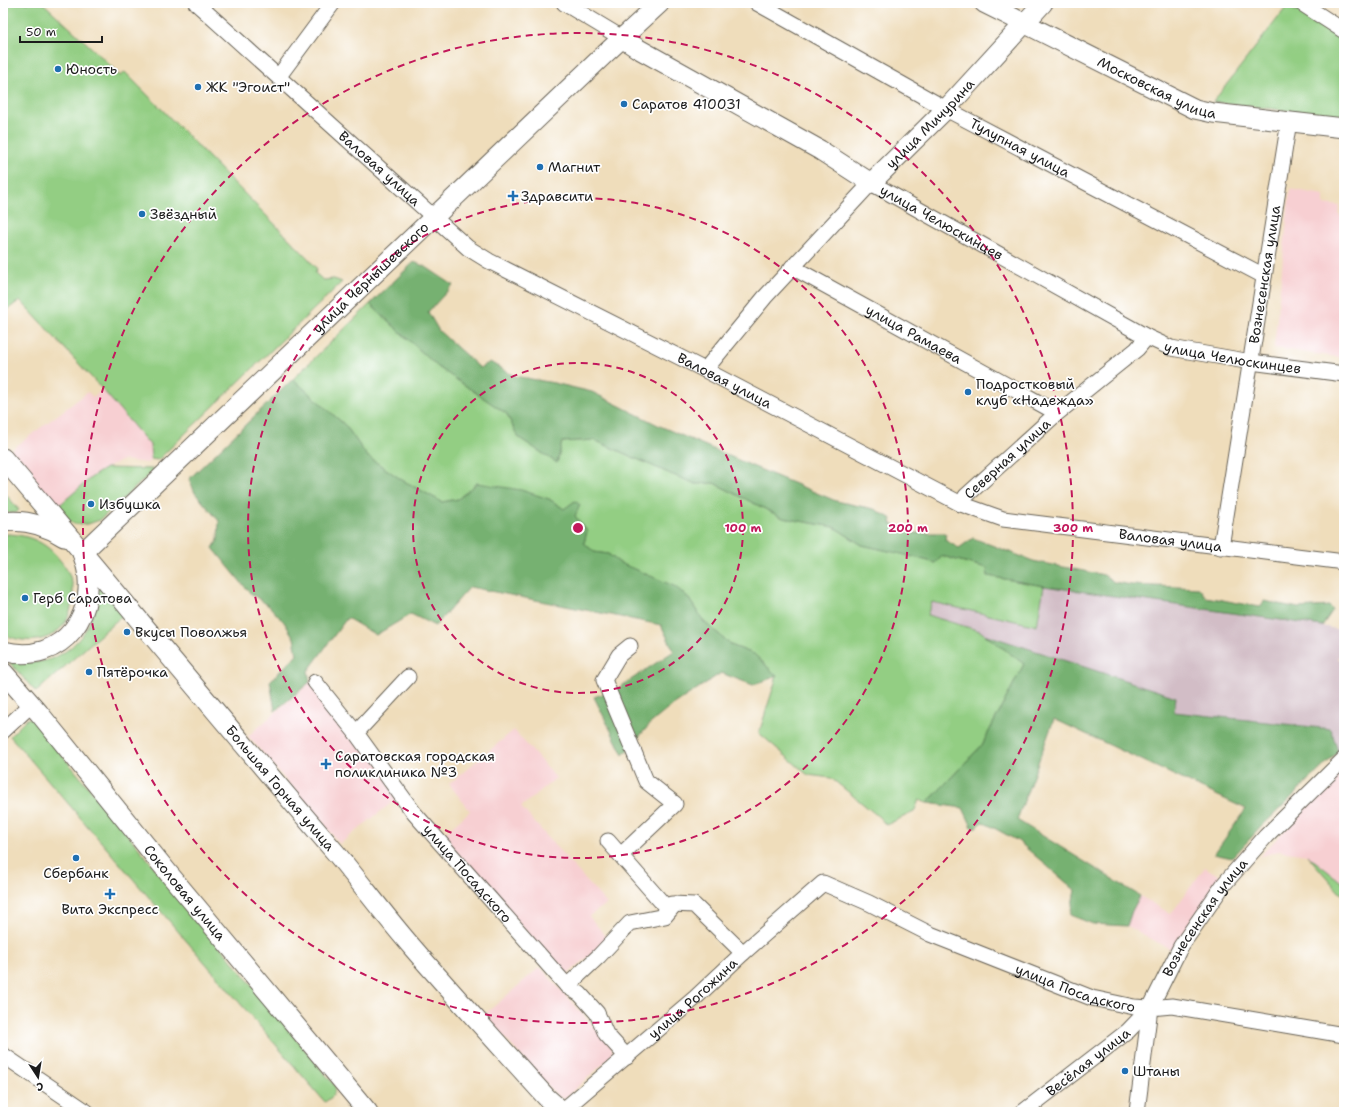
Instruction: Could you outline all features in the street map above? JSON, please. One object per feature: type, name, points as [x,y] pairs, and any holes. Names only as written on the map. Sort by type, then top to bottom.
[{"type":"main road","name":"улица Чернышевского","points":[[86,550],[660,3]]},
{"type":"main road","name":"Московская улица","points":[[984,3],[1195,109],[1213,113],[1344,128]]},
{"type":"main road","name":"улица Мичурина","points":[[871,183],[946,109],[1043,3]]},
{"type":"main road","name":"улица Челюскинцев","points":[[622,38],[637,48],[820,150],[871,183]]},
{"type":"main road","name":"Большая Горная улица","points":[[3,458],[86,550],[141,622],[287,797],[336,853],[411,946],[542,1092],[562,1112]]},
{"type":"main road","points":[[3,522],[28,522],[47,527],[86,550],[87,570],[87,600],[84,612],[73,630],[58,644],[47,650],[21,654],[3,651]]},
{"type":"main road","name":"Соколовая улица","points":[[3,672],[32,704],[170,875],[368,1112]]},
{"type":"street","name":"Валовая улица","points":[[196,3],[279,76],[468,248],[961,504],[1003,519],[1344,562]]},
{"type":"street","points":[[279,76],[334,3]]},
{"type":"street","name":"улица Челюскинцев","points":[[564,3],[622,38]]},
{"type":"street","name":"Тулупная улица","points":[[756,3],[946,109],[1264,276]]},
{"type":"street","points":[[1301,3],[1344,31]]},
{"type":"street","name":"Вознесенская улица","points":[[1221,547],[1289,121]]},
{"type":"street","name":"улица Челюскинцев","points":[[871,183],[1147,337],[1171,348],[1251,362],[1344,374]]},
{"type":"street","name":"улица Мичурина","points":[[705,370],[735,332],[792,267],[871,183]]},
{"type":"street","name":"улица Рамаева","points":[[792,267],[1050,409],[1055,415]]},
{"type":"street","name":"Северная улица","points":[[961,504],[966,496],[1055,415],[1137,350],[1147,337]]},
{"type":"street","points":[[3,453],[86,550]]},
{"type":"street","points":[[621,855],[675,804],[646,780],[604,680],[619,655],[630,646]]},
{"type":"street","points":[[356,733],[408,677]]},
{"type":"street","name":"улица Посадского","points":[[315,682],[356,733],[414,813],[567,986],[580,994],[596,1013],[606,1034],[627,1057]]},
{"type":"street","points":[[3,731],[32,704]]},
{"type":"street","name":"Вознесенская улица","points":[[1137,1112],[1150,1008],[1181,946],[1224,884],[1266,836],[1344,759]]},
{"type":"street","points":[[608,841],[665,906],[675,904],[694,905],[743,953]]},
{"type":"street","name":"улица Рогожина","points":[[562,1112],[695,998],[743,953],[823,883]]},
{"type":"street","name":"улица Посадского","points":[[823,883],[869,903],[930,934],[1092,998],[1134,1007],[1150,1008],[1172,1006],[1344,1035]]},
{"type":"street","points":[[567,986],[599,956],[630,923],[665,916],[675,904]]},
{"type":"street","name":"Весёлая улица","points":[[1023,1112],[1128,1031],[1150,1008]]},
{"type":"street","points":[[3,1055],[87,1112]]},
{"type":"shaded area","points":[[1290,189],[1324,195],[1324,204],[1340,206],[1339,214],[1344,221],[1341,240],[1344,241],[1344,358],[1274,348]]},
{"type":"shaded area","points":[[103,390],[150,445],[150,462],[146,463],[123,460],[106,468],[93,476],[55,509],[7,453],[88,392],[93,397]]},
{"type":"shaded area","points":[[1044,586],[1322,626],[1344,631],[1344,646],[1338,658],[1344,664],[1344,746],[1338,752],[1331,729],[1174,712],[1175,697],[984,634],[980,631],[927,615],[932,602],[1037,626]]},
{"type":"shaded area","name":"Саратовская городская поликлиника №3","points":[[311,682],[405,792],[340,844],[248,736]]},
{"type":"shaded area","points":[[514,730],[556,778],[521,807],[607,904],[589,916],[609,940],[564,977],[442,836],[470,811],[449,784]]},
{"type":"shaded area","points":[[1344,768],[1344,884],[1307,855],[1279,851],[1259,857]]},
{"type":"shaded area","points":[[1205,867],[1221,877],[1172,950],[1127,926],[1132,911],[1140,896],[1171,914]]},
{"type":"shaded area","points":[[540,967],[611,1046],[613,1051],[612,1056],[565,1098],[558,1097],[484,1015]]},
{"type":"green space","points":[[3,3],[43,3],[107,62],[120,76],[125,72],[308,258],[317,269],[315,273],[323,280],[334,279],[342,282],[158,460],[151,459],[150,445],[103,390],[20,300],[3,313]]},
{"type":"green space","points":[[1288,5],[1295,11],[1303,8],[1344,36],[1344,117],[1213,102]]},
{"type":"green space","points":[[414,262],[426,267],[453,285],[428,312],[439,331],[480,368],[490,362],[514,376],[592,392],[660,426],[836,501],[874,509],[892,519],[891,523],[913,533],[946,533],[945,540],[959,548],[973,538],[1033,561],[1104,575],[1114,582],[1132,585],[1199,588],[1206,597],[1260,607],[1264,601],[1299,608],[1329,606],[1333,610],[1322,626],[1044,586],[988,576],[987,568],[942,556],[936,563],[862,545],[834,527],[783,518],[714,483],[696,484],[594,440],[562,442],[557,463],[518,437],[507,414],[438,367],[370,304]]},
{"type":"green space","points":[[370,304],[438,367],[507,414],[518,437],[557,463],[562,442],[594,440],[696,484],[714,483],[783,518],[834,527],[862,545],[936,563],[942,556],[987,568],[988,576],[1044,586],[1037,626],[932,602],[927,615],[980,631],[1024,664],[982,745],[927,803],[919,800],[914,812],[886,825],[879,817],[831,778],[808,775],[759,733],[777,676],[754,654],[733,646],[704,622],[687,596],[620,563],[608,554],[594,552],[584,543],[587,531],[575,516],[575,501],[564,509],[549,499],[477,483],[458,499],[442,502],[402,480],[367,456],[346,426],[293,379]]},
{"type":"green space","points":[[293,379],[346,426],[367,456],[402,480],[442,502],[458,499],[477,483],[521,490],[549,499],[564,509],[575,501],[580,505],[575,516],[587,531],[584,543],[594,552],[608,554],[620,563],[674,586],[687,596],[704,622],[733,646],[754,654],[777,676],[753,685],[721,673],[673,705],[651,723],[623,755],[594,697],[617,689],[674,651],[661,625],[470,587],[435,626],[411,614],[376,635],[347,618],[308,671],[310,682],[275,711],[270,681],[297,655],[294,638],[284,622],[269,606],[249,592],[213,548],[218,540],[219,521],[195,493],[189,479]]},
{"type":"green space","points":[[106,468],[153,469],[153,471],[100,520],[88,524],[74,524],[63,517],[55,509],[93,476]]},
{"type":"green space","points":[[3,491],[19,510],[16,513],[3,513]]},
{"type":"green space","points":[[8,534],[36,540],[48,548],[59,559],[70,577],[73,590],[69,614],[64,624],[57,632],[48,637],[37,640],[26,640],[3,634],[3,535]]},
{"type":"green space","points":[[99,586],[124,614],[36,692],[10,663],[14,660],[30,662],[45,661],[60,655],[72,646],[83,634],[90,620],[94,605],[94,589]]},
{"type":"green space","points":[[984,634],[1176,697],[1174,712],[1331,729],[1338,752],[1262,826],[1232,858],[1214,854],[1246,809],[1054,719],[1017,820],[1140,896],[1132,911],[1127,926],[1093,924],[1070,915],[1075,890],[1018,841],[983,822],[973,829],[963,808],[927,803],[982,745],[1024,664]]},
{"type":"green space","points":[[30,718],[336,1087],[333,1096],[325,1102],[10,736],[27,719]]},
{"type":"green space","points":[[1307,855],[1344,884],[1344,895],[1340,893]]},
{"type":"place","name":"Юность","points":[[58,69]]},
{"type":"place","name":"ЖК \"Эгоист\"","points":[[198,87]]},
{"type":"place","name":"Саратов 410031","points":[[624,104]]},
{"type":"place","name":"Магнит","points":[[540,167]]},
{"type":"place","name":"Здравсити","points":[[513,196]]},
{"type":"place","name":"Звёздный","points":[[142,214]]},
{"type":"place","name":"Подростковый клуб «Надежда»","points":[[968,392]]},
{"type":"place","name":"Избушка","points":[[91,504]]},
{"type":"place","name":"Герб Саратова","points":[[25,598]]},
{"type":"place","name":"Вкусы Поволжья","points":[[127,632]]},
{"type":"place","name":"Пятёрочка","points":[[89,672]]},
{"type":"place","name":"Саратовская городская поликлиника №3","points":[[326,764]]},
{"type":"place","name":"Сбербанк","points":[[76,858]]},
{"type":"place","name":"Вита Экспресс","points":[[110,894]]},
{"type":"place","name":"Штаны","points":[[1125,1071]]}]
